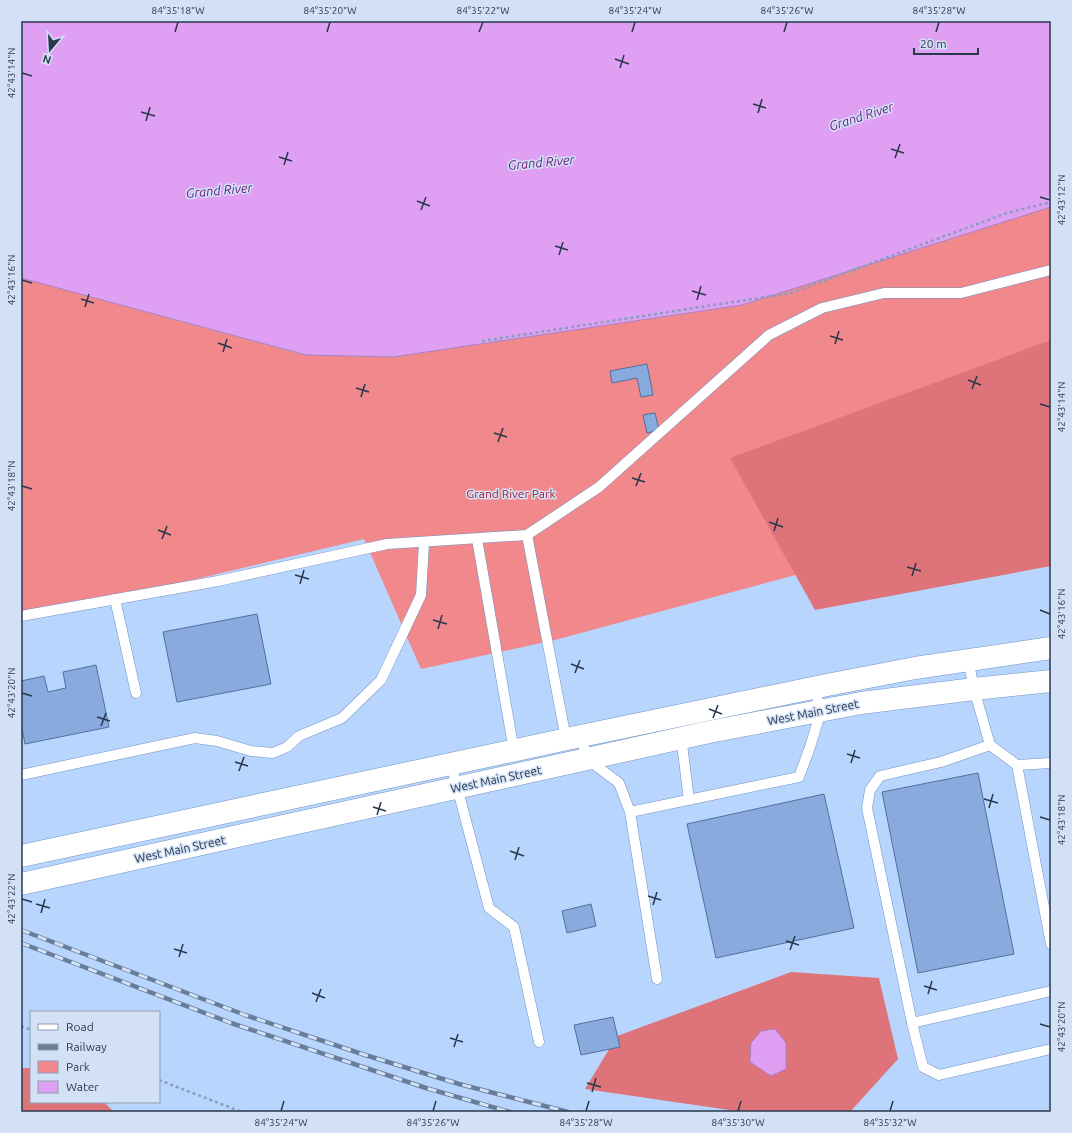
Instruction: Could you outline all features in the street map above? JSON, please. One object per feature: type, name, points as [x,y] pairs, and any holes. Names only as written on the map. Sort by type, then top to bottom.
[{"type":"main road","name":"West Main Street","points":[[21,856],[675,716],[915,668],[1051,648]]},
{"type":"main road","name":"West Main Street","points":[[21,884],[682,738],[861,703],[1051,680]]},
{"type":"lane","points":[[21,616],[218,581],[387,544],[527,536],[599,487],[769,335],[822,308],[884,293],[961,293],[1051,270]]},
{"type":"lane","points":[[527,536],[574,738],[587,759],[619,783],[630,812],[658,979]]},
{"type":"lane","points":[[477,539],[514,751]]},
{"type":"lane","points":[[21,775],[195,738],[217,741],[251,751],[273,753],[287,747],[299,736],[342,718],[381,680],[421,595],[424,543]]},
{"type":"lane","points":[[115,599],[136,693]]},
{"type":"lane","points":[[968,660],[974,689],[990,745],[1017,765],[1051,763]]},
{"type":"lane","points":[[630,812],[799,777],[821,711],[814,688]]},
{"type":"lane","points":[[675,716],[682,738],[689,800]]},
{"type":"lane","points":[[990,745],[941,762],[880,776],[870,790],[867,808],[912,1023],[923,1067],[939,1075],[1051,1049]]},
{"type":"lane","points":[[451,764],[489,908],[514,927],[540,1042]]},
{"type":"lane","points":[[1017,765],[1051,944]]},
{"type":"lane","points":[[912,1023],[1051,991]]},
{"type":"path","points":[[482,341],[791,293],[1007,213],[1051,202]]},
{"type":"path","points":[[160,1080],[242,1112]]},
{"type":"green space","name":"Grand River Park","points":[[1051,207],[1051,506],[555,640],[421,669],[364,539],[21,621],[21,278],[305,355],[393,357],[742,305]]},
{"type":"shaded area","points":[[1051,340],[1051,566],[815,610],[730,458]]},
{"type":"shaded area","points":[[791,972],[879,978],[898,1059],[850,1112],[743,1112],[585,1089],[617,1036]]},
{"type":"shaded area","points":[[21,1068],[30,1068],[30,1103],[105,1103],[114,1112],[21,1112]]},
{"type":"water","name":"Grand River","points":[[21,21],[1051,21],[1051,207],[742,305],[393,357],[306,355],[21,278]]},
{"type":"water","points":[[775,1029],[786,1043],[786,1069],[771,1076],[750,1062],[751,1043],[761,1031]]},
{"type":"building","points":[[647,364],[653,395],[641,397],[637,378],[612,383],[610,371]]},
{"type":"building","points":[[655,413],[659,430],[647,433],[643,415]]},
{"type":"building","points":[[257,614],[271,684],[177,702],[163,632]]},
{"type":"building","points":[[96,665],[109,727],[25,744],[21,724],[21,681],[44,676],[48,692],[66,688],[63,672]]},
{"type":"building","points":[[978,773],[1014,954],[918,973],[882,792]]},
{"type":"building","points":[[824,794],[854,928],[716,958],[687,824]]},
{"type":"building","points":[[591,904],[596,926],[567,933],[562,911]]},
{"type":"building","points":[[613,1017],[620,1047],[581,1055],[574,1025]]},
{"type":"railway","points":[[21,930],[245,1015],[362,1054],[459,1084],[568,1112]]},
{"type":"railway","points":[[21,943],[231,1023],[426,1088],[510,1112]]}]
